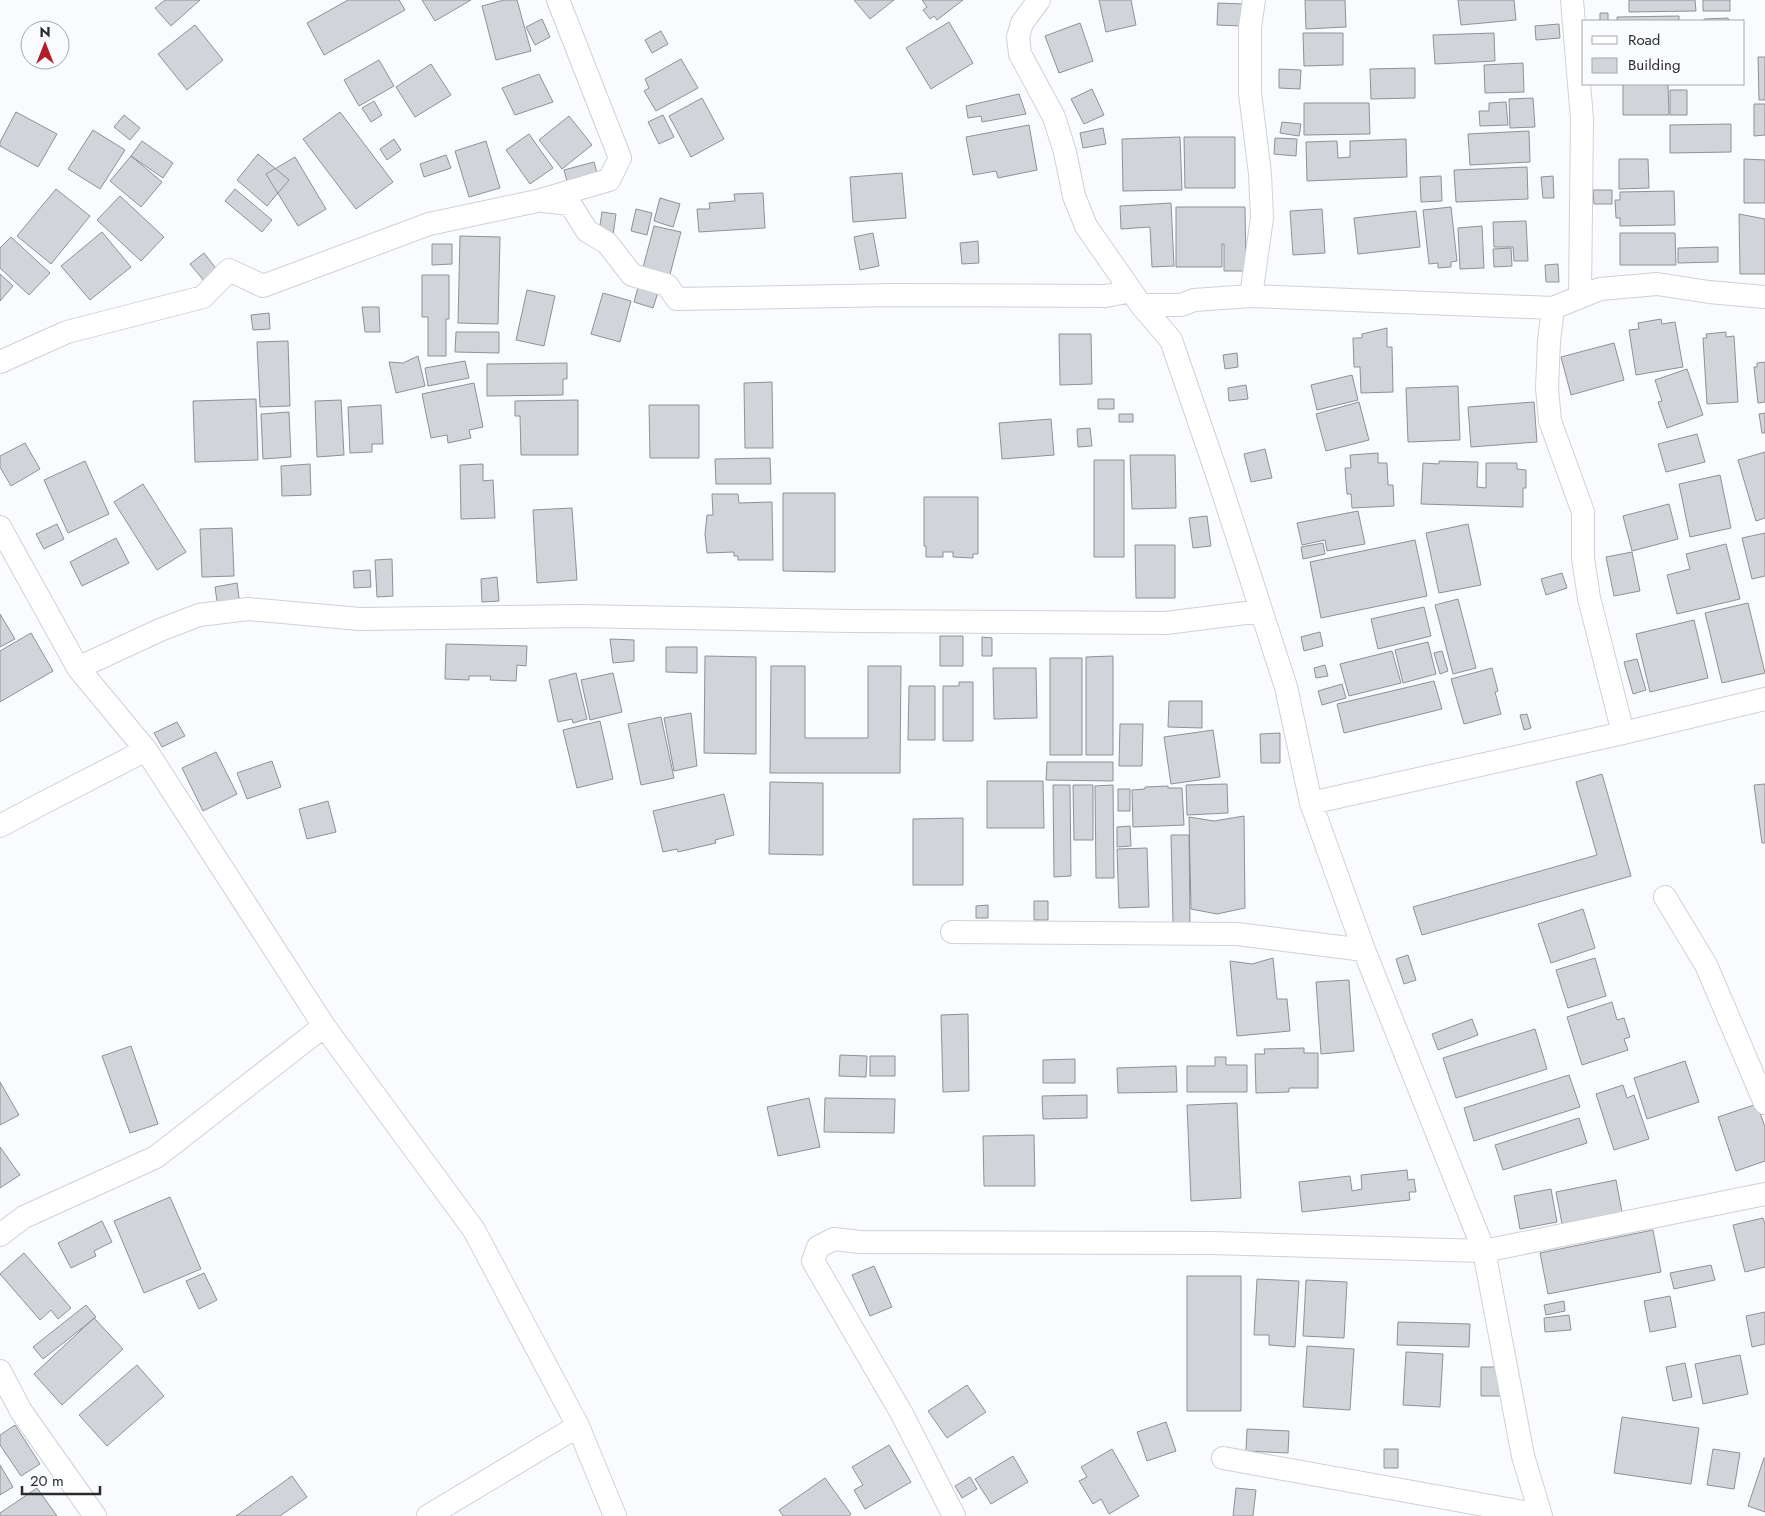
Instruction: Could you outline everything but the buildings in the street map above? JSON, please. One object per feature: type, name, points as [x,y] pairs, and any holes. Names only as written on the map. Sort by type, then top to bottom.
[{"type":"street","points":[[0,362],[67,332],[203,297],[229,270],[263,286],[430,224],[537,201],[609,180],[620,158],[558,0]]},
{"type":"street","points":[[1039,0],[1022,23],[1018,37],[1020,54],[1054,117],[1065,152],[1074,196],[1086,226],[1136,298],[1171,340],[1286,687],[1311,803],[1364,950],[1484,1251],[1523,1456],[1540,1515],[1223,1458]]},
{"type":"street","points":[[1251,296],[1262,218],[1260,174],[1250,93],[1250,27],[1254,0]]},
{"type":"street","points":[[1572,0],[1582,119],[1580,297]]},
{"type":"street","points":[[537,201],[570,204],[586,231],[607,243],[632,275],[667,284],[677,299],[895,295],[1106,296],[1136,298],[1181,306],[1194,300],[1251,296],[1554,308],[1600,289],[1657,284],[1709,292],[1765,297]]},
{"type":"street","points":[[1171,340],[1181,306]]},
{"type":"street","points":[[1554,308],[1549,341],[1547,388],[1550,421],[1583,512],[1583,558],[1589,598],[1623,733]]},
{"type":"street","points":[[0,527],[78,668],[146,750],[324,1026],[474,1230],[578,1426],[615,1516]]},
{"type":"street","points":[[78,668],[160,630],[198,615],[248,609],[360,619],[578,616],[850,622],[1146,623],[1166,623],[1262,611]]},
{"type":"street","points":[[1311,803],[1765,699]]},
{"type":"street","points":[[0,826],[146,750]]},
{"type":"street","points":[[1665,897],[1706,965],[1765,1103]]},
{"type":"street","points":[[952,932],[1237,934],[1364,950]]},
{"type":"street","points":[[0,1235],[24,1217],[156,1157],[324,1026]]},
{"type":"street","points":[[954,1516],[902,1414],[813,1261],[818,1247],[834,1238],[860,1242],[1212,1243],[1484,1251],[1765,1194]]},
{"type":"street","points":[[0,1371],[21,1412],[95,1516]]},
{"type":"street","points":[[428,1516],[578,1426]]}]
